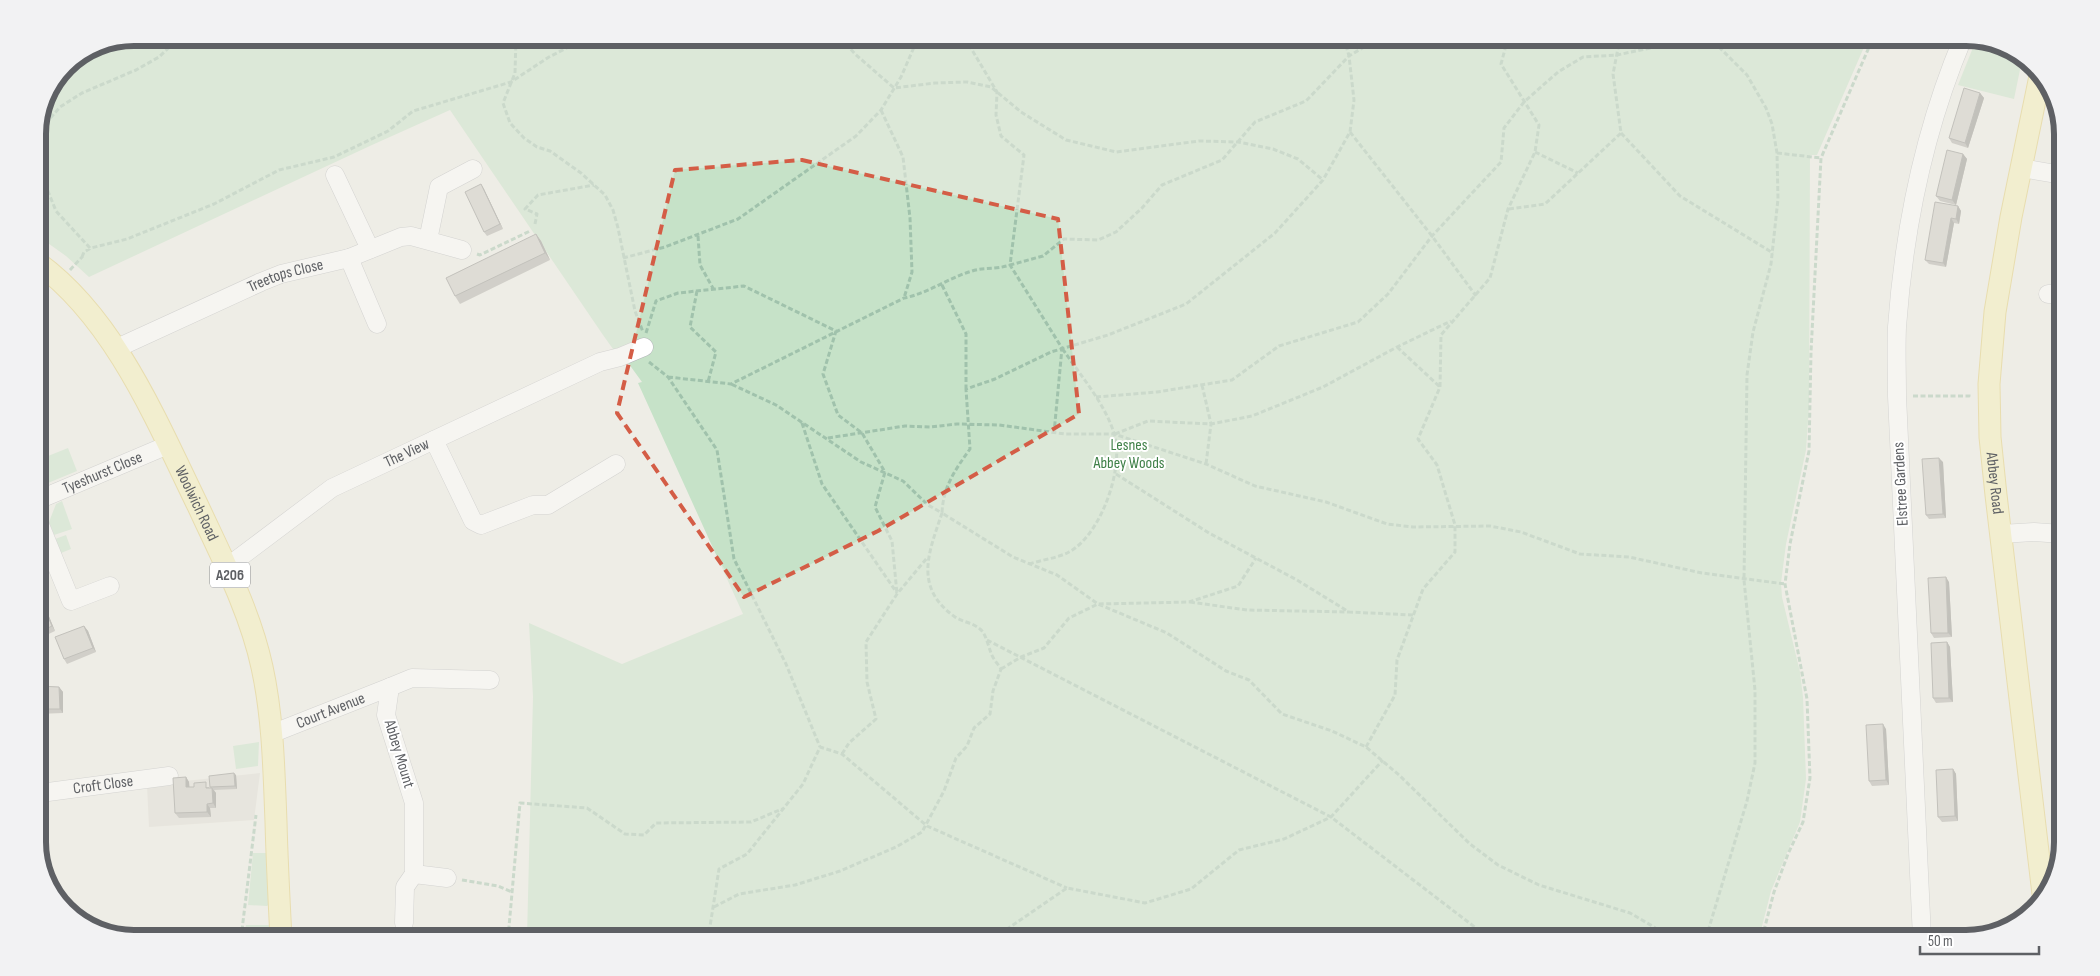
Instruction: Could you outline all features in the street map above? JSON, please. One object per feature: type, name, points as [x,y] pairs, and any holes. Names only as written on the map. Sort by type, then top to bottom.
[{"type":"main road","name":"Abbey Road","points":[[2038,85],[1995,312],[1989,384],[1990,437],[2042,886]]},
{"type":"main road","name":"Woolwich Road","points":[[46,269],[72,290],[115,349],[153,414],[227,567],[248,619],[262,668],[271,734],[281,930]]},
{"type":"street","name":"Elstree Gardens","points":[[1922,930],[1897,396],[1897,327],[1912,208],[1944,81],[1959,46]]},
{"type":"street","points":[[2021,168],[2054,174]]},
{"type":"street","points":[[428,240],[440,187],[473,169]]},
{"type":"street","points":[[335,176],[370,249]]},
{"type":"street","name":"Treetops Close","points":[[115,349],[261,282],[288,272],[348,258],[401,236],[411,236],[462,250]]},
{"type":"street","points":[[348,258],[377,324]]},
{"type":"street","name":"The View","points":[[227,567],[332,488],[600,362],[620,357],[644,347]]},
{"type":"street","points":[[434,440],[473,521],[481,524],[533,505],[548,505],[616,464]]},
{"type":"street","name":"Tyeshurst Close","points":[[46,497],[168,444]]},
{"type":"street","points":[[2001,534],[2034,532],[2054,533]]},
{"type":"street","points":[[46,539],[72,601],[110,586]]},
{"type":"street","points":[[390,687],[412,678],[490,680]]},
{"type":"street","name":"Court Avenue","points":[[271,734],[390,687]]},
{"type":"street","name":"Abbey Mount","points":[[390,687],[386,715],[414,803],[414,874]]},
{"type":"street","name":"Croft Close","points":[[46,793],[169,776]]},
{"type":"street","points":[[404,923],[405,887],[414,874],[447,878]]},
{"type":"path","points":[[47,122],[60,108],[82,93],[136,70],[159,57],[171,46]]},
{"type":"path","points":[[516,46],[515,73],[503,103],[510,122],[524,138],[537,147],[550,151],[606,195],[613,210],[644,339],[656,301],[678,293],[744,286],[836,331]]},
{"type":"path","points":[[76,263],[90,248],[127,240],[214,204],[279,170],[334,157],[388,131],[413,111],[512,82],[549,56],[570,46]]},
{"type":"path","points":[[848,46],[894,88],[935,83],[967,82],[991,87],[1020,112],[1066,140],[1116,152],[1199,141],[1238,142],[1273,149],[1298,159],[1323,180]]},
{"type":"path","points":[[623,258],[698,236],[738,219],[856,136],[882,110],[914,46]]},
{"type":"path","points":[[970,46],[997,92],[996,115],[1001,136],[1024,155],[1010,265],[1062,348],[1096,397],[1114,434],[1116,474],[1096,526],[1070,552],[1028,564]]},
{"type":"path","points":[[966,389],[995,379],[1062,348],[1108,335],[1186,304],[1275,233],[1323,180],[1350,132],[1354,100],[1346,46]]},
{"type":"path","points":[[730,384],[904,298],[920,295],[973,270],[996,270],[1043,256],[1064,239],[1098,240],[1116,232],[1142,208],[1162,185],[1222,160],[1255,122],[1306,102],[1349,56],[1366,46]]},
{"type":"path","points":[[1366,747],[1395,695],[1397,660],[1423,589],[1455,552],[1455,525],[1438,465],[1418,439],[1440,387],[1441,335],[1490,278],[1508,209],[1535,152],[1539,125],[1501,64],[1506,46]]},
{"type":"path","points":[[1619,46],[1613,74],[1621,133],[1680,196],[1773,253]]},
{"type":"path","points":[[1096,397],[1157,392],[1232,380],[1279,346],[1358,322],[1388,294],[1432,236],[1501,162],[1504,128],[1524,102],[1558,72],[1583,57],[1617,55],[1656,46]]},
{"type":"path","points":[[1708,930],[1747,801],[1755,763],[1755,690],[1744,580],[1747,375],[1753,332],[1767,286],[1773,253],[1778,199],[1777,153],[1772,124],[1760,94],[1747,75],[1718,46]]},
{"type":"path","points":[[1764,930],[1774,892],[1788,854],[1803,822],[1810,778],[1805,681],[1785,584],[1790,544],[1810,450],[1811,352],[1821,158],[1870,46]]},
{"type":"path","points":[[882,110],[903,157],[910,218],[912,272],[904,298]]},
{"type":"path","points":[[1350,132],[1432,236],[1476,296]]},
{"type":"path","points":[[1508,209],[1544,204],[1621,133]]},
{"type":"path","points":[[1535,152],[1578,173]]},
{"type":"path","points":[[1777,153],[1821,158]]},
{"type":"path","points":[[535,224],[536,214],[525,209],[538,195],[595,185]]},
{"type":"path","points":[[46,186],[56,211],[90,248]]},
{"type":"path","points":[[462,250],[480,255],[530,231]]},
{"type":"path","points":[[698,236],[700,265],[714,290]]},
{"type":"path","points":[[942,285],[966,334],[966,389],[970,449],[944,491],[942,513],[927,558],[927,572],[933,592],[942,604],[956,617],[980,629],[1001,669]]},
{"type":"path","points":[[697,291],[690,327],[716,352],[708,382]]},
{"type":"path","points":[[1114,434],[1148,421],[1211,424],[1252,416],[1323,387],[1397,347],[1454,320]]},
{"type":"path","points":[[836,331],[824,374],[838,414],[862,432],[885,472],[875,507],[892,541],[898,594]]},
{"type":"path","points":[[644,347],[649,363],[668,377],[717,450],[734,560],[786,664],[820,747],[804,784],[747,854],[719,869],[710,930]]},
{"type":"path","points":[[1397,347],[1440,387]]},
{"type":"path","points":[[1054,433],[1062,348]]},
{"type":"path","points":[[668,377],[730,384],[776,405],[828,438],[861,462],[903,481],[928,505],[1013,557],[1057,575],[1098,604],[1167,633],[1226,671],[1249,680],[1282,714],[1332,731],[1366,747],[1383,760],[1470,844],[1498,864],[1539,885],[1630,913],[1658,930]]},
{"type":"path","points":[[1202,385],[1211,424],[1206,464]]},
{"type":"path","points":[[1897,396],[1969,396]]},
{"type":"path","points":[[802,423],[822,484],[898,594]]},
{"type":"path","points":[[828,438],[905,426],[968,424],[999,425],[1054,433],[1114,434],[1206,464],[1255,486],[1326,502],[1387,524],[1413,527],[1490,526],[1521,532],[1580,554],[1629,557],[1744,580],[1785,584]]},
{"type":"path","points":[[1116,474],[1209,533],[1349,612]]},
{"type":"path","points":[[842,754],[849,743],[876,719],[866,682],[866,642],[898,594],[927,558]]},
{"type":"path","points":[[1190,602],[1238,586],[1256,558]]},
{"type":"path","points":[[714,907],[740,894],[795,885],[840,871],[911,839],[922,832],[927,826],[944,791],[956,758],[967,746],[974,728],[990,714],[993,691],[1001,669],[1021,657],[1044,648],[1069,618],[1098,604],[1190,602],[1247,610],[1413,615]]},
{"type":"path","points":[[986,639],[1331,817],[1479,930]]},
{"type":"path","points":[[820,747],[842,754],[927,826],[1067,888],[1145,902],[1191,889],[1239,850],[1284,839],[1331,817],[1383,760]]},
{"type":"path","points":[[509,930],[520,804],[587,808],[625,834],[644,835],[656,823],[751,822],[782,809]]},
{"type":"path","points":[[242,930],[257,810]]},
{"type":"path","points":[[447,878],[498,886],[512,892]]},
{"type":"path","points":[[1006,930],[1067,888]]},
{"type":"highlighted area","points":[[802,160],[1058,219],[1079,414],[878,531],[744,597],[617,413],[675,170]]},
{"type":"shaded area","points":[[260,773],[254,820],[149,827],[147,785]]},
{"type":"green space","name":"Lesnes Abbey Woods","points":[[129,46],[1865,46],[1817,155],[1810,155],[1809,407],[1806,450],[1786,544],[1781,583],[1782,597],[1800,672],[1803,697],[1806,779],[1800,822],[1771,891],[1761,930],[527,930],[533,697],[529,623],[622,664],[743,614],[638,383],[642,382],[618,349],[613,349],[603,335],[450,110],[89,277],[66,256],[46,242],[46,129],[51,106],[58,90],[68,76],[86,61],[106,51]]},
{"type":"green space","points":[[1973,46],[1999,53],[2021,66],[2014,99],[1958,85]]},
{"type":"green space","points":[[68,448],[77,471],[46,482],[46,457]]},
{"type":"green space","points":[[62,501],[72,529],[54,535],[49,522],[56,504]]},
{"type":"green space","points":[[66,535],[71,549],[61,553],[55,539]]},
{"type":"green space","points":[[259,742],[258,766],[236,769],[233,746]]},
{"type":"green space","points":[[253,853],[270,853],[271,903],[267,906],[248,905]]},
{"type":"green space","points":[[246,925],[272,925],[272,930],[245,930]]},
{"type":"building","points":[[1964,88],[1980,93],[1965,143],[1949,138]]},
{"type":"building","points":[[1947,150],[1963,154],[1952,200],[1936,196]]},
{"type":"building","points":[[481,184],[500,224],[484,232],[465,192]]},
{"type":"building","points":[[1935,202],[1958,206],[1956,219],[1951,218],[1943,263],[1925,260]]},
{"type":"building","points":[[536,234],[545,253],[455,296],[446,278]]},
{"type":"building","points":[[1939,458],[1943,514],[1926,515],[1922,459]]},
{"type":"building","points":[[1946,577],[1948,633],[1931,633],[1928,578]]},
{"type":"building","points":[[46,612],[52,626],[46,629]]},
{"type":"building","points":[[84,626],[93,648],[64,659],[55,637]]},
{"type":"building","points":[[1947,642],[1949,698],[1933,698],[1931,643]]},
{"type":"building","points":[[46,686],[59,687],[60,709],[46,709]]},
{"type":"building","points":[[1883,724],[1886,780],[1869,781],[1866,725]]},
{"type":"building","points":[[1953,769],[1955,816],[1938,817],[1936,770]]},
{"type":"building","points":[[234,773],[235,786],[210,787],[209,776]]},
{"type":"building","points":[[186,777],[186,787],[194,787],[194,783],[206,782],[206,788],[212,788],[213,803],[207,804],[207,812],[175,813],[173,778]]}]
